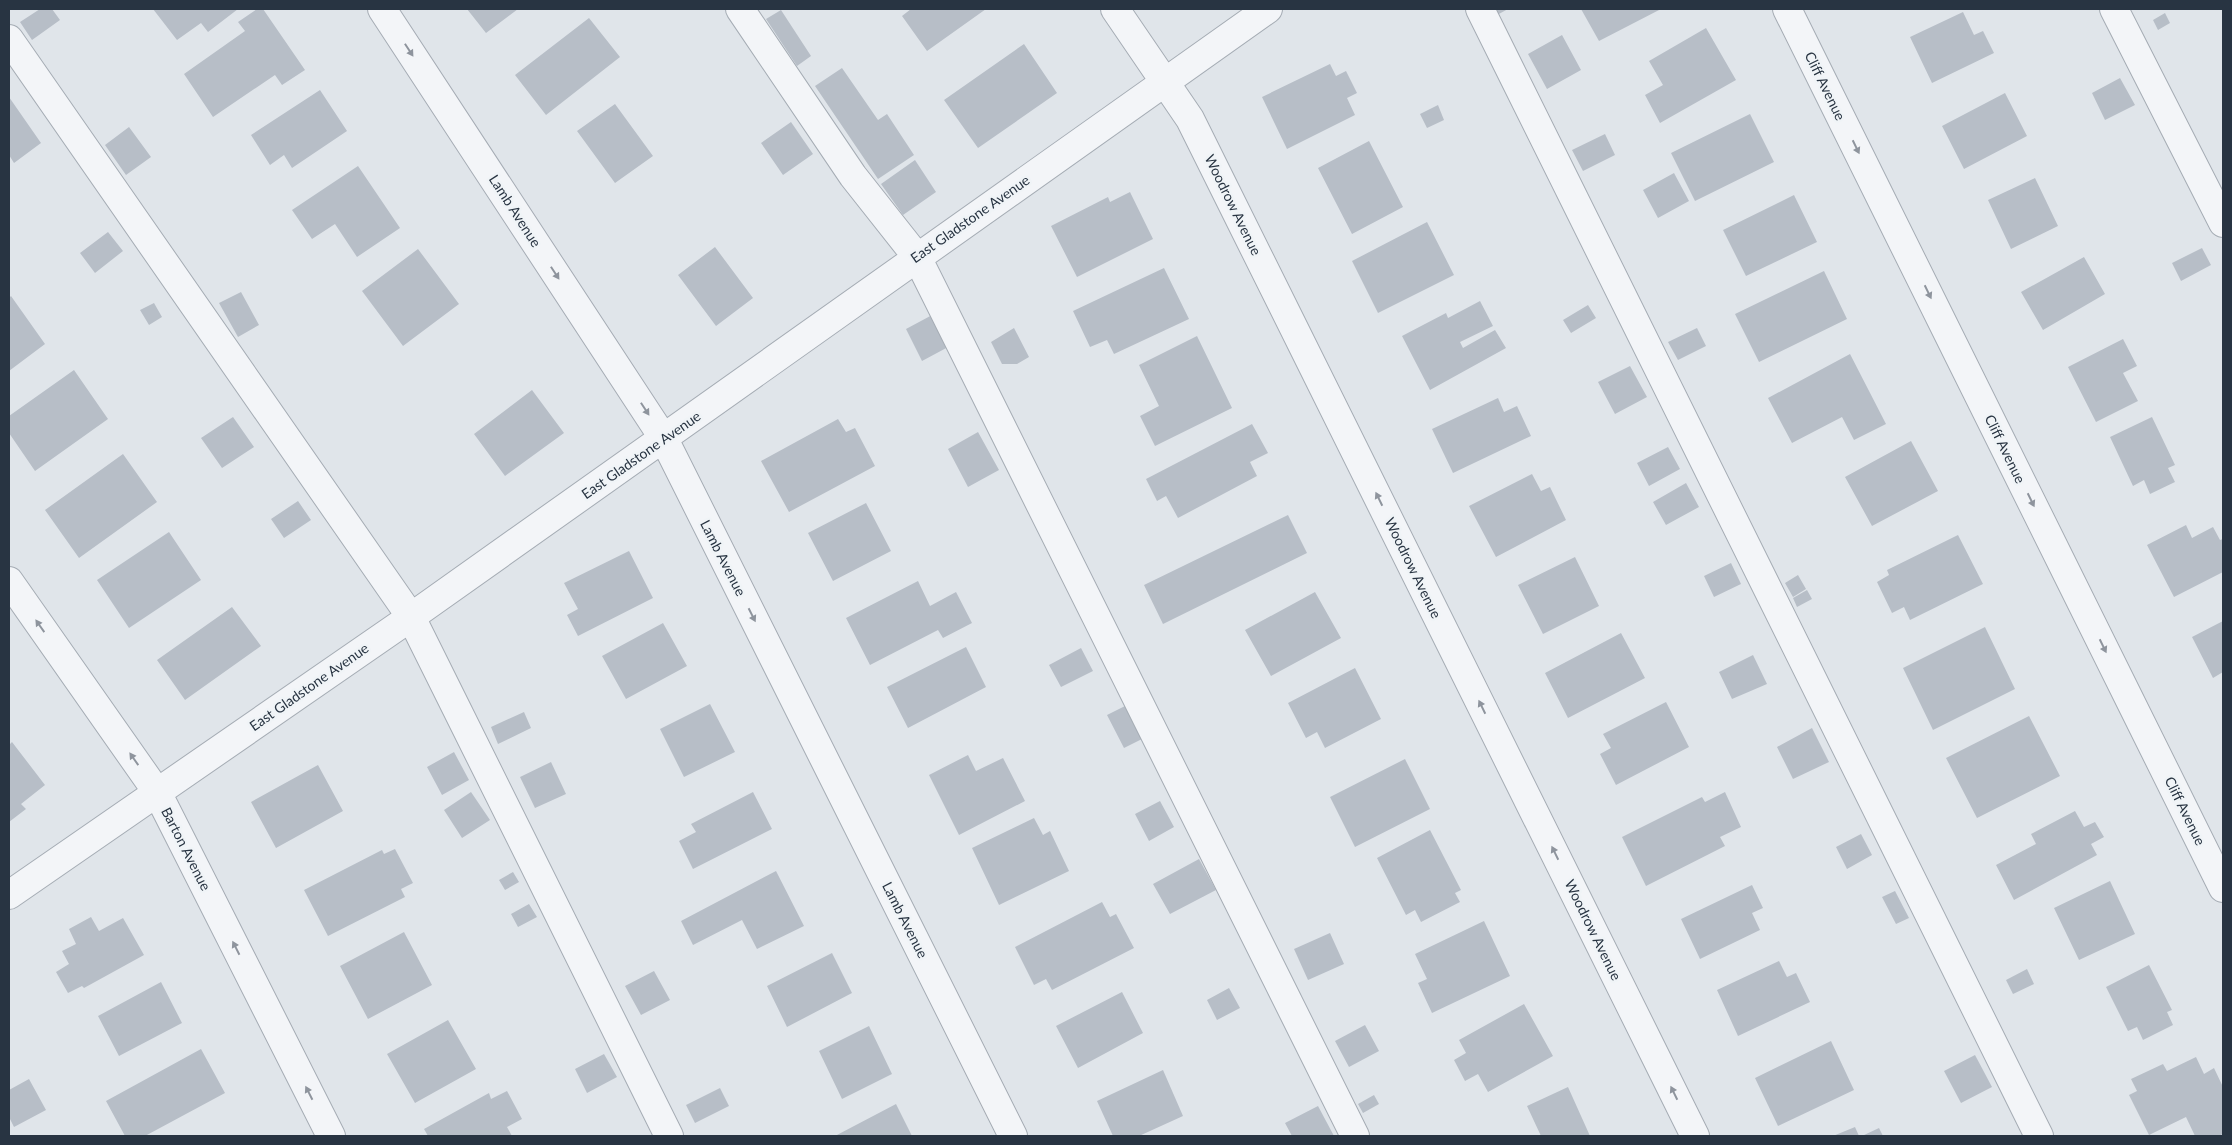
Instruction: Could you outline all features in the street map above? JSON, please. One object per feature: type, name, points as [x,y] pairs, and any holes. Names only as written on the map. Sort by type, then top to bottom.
[{"type":"street","name":"Lamb Avenue","points":[[382,9],[664,439],[1013,1136]]},
{"type":"street","points":[[740,9],[854,176],[916,257],[1354,1136]]},
{"type":"street","name":"Woodrow Avenue","points":[[1115,9],[1166,81],[1190,119],[1696,1136]]},
{"type":"street","name":"East Gladstone Avenue","points":[[9,895],[411,617],[664,439],[916,257],[1268,9]]},
{"type":"street","points":[[1480,9],[2039,1136]]},
{"type":"street","name":"Cliff Avenue","points":[[1787,9],[2223,888]]},
{"type":"street","points":[[2114,9],[2223,223]]},
{"type":"street","points":[[9,40],[411,617],[669,1136]]},
{"type":"street","name":"Barton Avenue","points":[[9,581],[157,792],[331,1136]]},
{"type":"building","points":[[40,9],[52,9],[60,20],[32,40],[20,22]]},
{"type":"building","points":[[153,9],[238,9],[208,32],[201,23],[177,40]]},
{"type":"building","points":[[257,9],[263,9],[305,70],[282,85],[275,75],[213,117],[184,74],[245,31],[238,22]]},
{"type":"building","points":[[467,9],[518,9],[486,33]]},
{"type":"building","points":[[911,9],[986,9],[927,51],[902,16]]},
{"type":"building","points":[[1494,9],[1508,9],[1497,15]]},
{"type":"building","points":[[1581,9],[1661,9],[1599,41]]},
{"type":"building","points":[[781,10],[811,56],[797,66],[766,19]]},
{"type":"building","points":[[1963,12],[1974,35],[1983,31],[1994,53],[1932,83],[1910,37]]},
{"type":"building","points":[[2165,13],[2170,23],[2158,30],[2153,20]]},
{"type":"building","points":[[589,18],[620,57],[546,115],[515,75]]},
{"type":"building","points":[[1706,28],[1736,80],[1660,123],[1645,95],[1663,85],[1649,61]]},
{"type":"building","points":[[1562,35],[1581,70],[1547,89],[1528,54]]},
{"type":"building","points":[[1024,44],[1057,93],[978,148],[944,100]]},
{"type":"building","points":[[1330,64],[1336,76],[1346,71],[1357,93],[1347,98],[1355,115],[1287,149],[1262,97]]},
{"type":"building","points":[[842,68],[878,120],[887,114],[914,155],[878,179],[815,86]]},
{"type":"building","points":[[2120,78],[2135,105],[2105,120],[2092,93]]},
{"type":"building","points":[[320,90],[347,131],[292,168],[284,155],[270,165],[251,135]]},
{"type":"building","points":[[2005,93],[2027,136],[1964,169],[1942,126]]},
{"type":"building","points":[[9,97],[41,143],[14,163],[9,155]]},
{"type":"building","points":[[615,104],[653,156],[615,183],[577,131]]},
{"type":"building","points":[[1438,105],[1444,120],[1427,128],[1420,114]]},
{"type":"building","points":[[1750,114],[1774,162],[1695,201],[1671,153]]},
{"type":"building","points":[[791,122],[813,154],[783,175],[761,143]]},
{"type":"building","points":[[129,127],[151,157],[126,175],[105,145]]},
{"type":"building","points":[[1605,134],[1615,155],[1583,171],[1572,150]]},
{"type":"building","points":[[1369,141],[1403,207],[1352,234],[1318,168]]},
{"type":"building","points":[[915,160],[936,192],[903,215],[881,184]]},
{"type":"building","points":[[358,166],[400,228],[357,257],[335,224],[312,239],[292,210]]},
{"type":"building","points":[[1674,173],[1689,201],[1658,218],[1643,190]]},
{"type":"building","points":[[2035,178],[2058,226],[2011,249],[1988,200]]},
{"type":"building","points":[[1130,192],[1153,239],[1077,277],[1051,226],[1108,197],[1110,202]]},
{"type":"building","points":[[1794,195],[1817,242],[1746,276],[1723,230]]},
{"type":"building","points":[[1427,222],[1454,275],[1378,313],[1352,261]]},
{"type":"building","points":[[108,232],[123,251],[95,273],[80,253]]},
{"type":"building","points":[[715,247],[753,298],[716,326],[678,275]]},
{"type":"building","points":[[2202,248],[2211,265],[2181,281],[2172,263]]},
{"type":"building","points":[[418,249],[459,304],[403,346],[362,291]]},
{"type":"building","points":[[2084,257],[2105,294],[2043,330],[2021,292]]},
{"type":"building","points":[[1164,268],[1189,319],[1114,354],[1107,340],[1090,347],[1073,311]]},
{"type":"building","points":[[1824,271],[1847,319],[1759,362],[1735,314]]},
{"type":"building","points":[[241,292],[259,325],[238,337],[219,303]]},
{"type":"building","points":[[11,296],[45,344],[9,371],[9,298]]},
{"type":"building","points":[[1480,301],[1493,326],[1460,342],[1463,348],[1495,330],[1506,348],[1430,390],[1402,336],[1446,313],[1448,318]]},
{"type":"building","points":[[154,303],[162,317],[149,325],[140,310]]},
{"type":"building","points":[[1588,305],[1596,318],[1571,333],[1563,320]]},
{"type":"building","points":[[934,314],[950,346],[922,361],[906,329]]},
{"type":"building","points":[[1014,328],[1029,357],[1017,364],[1002,364],[991,342]]},
{"type":"building","points":[[1697,328],[1706,346],[1678,360],[1668,342]]},
{"type":"building","points":[[1197,336],[1232,408],[1155,446],[1140,416],[1159,406],[1139,365]]},
{"type":"building","points":[[2123,339],[2137,366],[2123,373],[2138,401],[2096,422],[2068,367]]},
{"type":"building","points":[[1850,354],[1886,424],[1854,440],[1842,417],[1792,443],[1768,398]]},
{"type":"building","points":[[1630,366],[1647,397],[1615,414],[1598,382]]},
{"type":"building","points":[[74,370],[108,419],[35,471],[9,433],[9,416]]},
{"type":"building","points":[[532,390],[564,433],[505,476],[474,434]]},
{"type":"building","points":[[1498,398],[1504,412],[1517,406],[1531,436],[1453,473],[1432,429]]},
{"type":"building","points":[[233,417],[254,447],[222,468],[201,438]]},
{"type":"building","points":[[2152,417],[2175,465],[2168,468],[2175,482],[2150,494],[2144,480],[2133,486],[2110,437]]},
{"type":"building","points":[[838,419],[846,432],[855,428],[875,466],[789,512],[761,461]]},
{"type":"building","points":[[1252,424],[1268,453],[1250,462],[1257,476],[1178,518],[1166,496],[1157,501],[1146,479]]},
{"type":"building","points":[[978,432],[999,470],[968,487],[948,449]]},
{"type":"building","points":[[1911,441],[1938,491],[1872,526],[1845,477]]},
{"type":"building","points":[[1668,447],[1680,469],[1649,486],[1637,463]]},
{"type":"building","points":[[123,454],[157,502],[79,558],[45,510]]},
{"type":"building","points":[[1532,474],[1541,491],[1550,487],[1566,520],[1496,557],[1469,506]]},
{"type":"building","points":[[1686,483],[1699,507],[1666,525],[1653,502]]},
{"type":"building","points":[[298,501],[311,520],[284,538],[271,519]]},
{"type":"building","points":[[866,503],[891,551],[833,581],[808,533]]},
{"type":"building","points":[[1288,515],[1307,553],[1163,624],[1144,585]]},
{"type":"building","points":[[2186,525],[2192,538],[2213,527],[2220,540],[2223,539],[2223,572],[2174,597],[2147,545]]},
{"type":"building","points":[[169,532],[201,580],[129,628],[97,580]]},
{"type":"building","points":[[1958,535],[1983,584],[1910,620],[1904,607],[1892,613],[1877,582],[1889,575],[1887,570]]},
{"type":"building","points":[[629,551],[653,598],[578,636],[567,615],[578,609],[564,583]]},
{"type":"building","points":[[1575,557],[1599,606],[1543,634],[1518,585]]},
{"type":"building","points":[[1731,563],[1741,584],[1714,597],[1704,576]]},
{"type":"building","points":[[1798,575],[1806,589],[1793,597],[1785,583]]},
{"type":"building","points":[[918,581],[930,606],[956,592],[972,623],[943,638],[938,630],[870,665],[846,618]]},
{"type":"building","points":[[1807,590],[1812,599],[1797,607],[1793,598]]},
{"type":"building","points":[[1315,592],[1341,638],[1271,676],[1245,630]]},
{"type":"building","points":[[232,607],[261,646],[185,700],[157,660]]},
{"type":"building","points":[[2223,621],[2223,672],[2213,678],[2192,637]]},
{"type":"building","points":[[663,623],[687,666],[626,699],[602,656]]},
{"type":"building","points":[[1985,627],[2015,689],[1933,730],[1903,668]]},
{"type":"building","points":[[1621,633],[1645,678],[1568,718],[1545,673]]},
{"type":"building","points":[[966,647],[986,687],[908,728],[887,687]]},
{"type":"building","points":[[1081,648],[1093,671],[1061,687],[1049,665]]},
{"type":"building","points":[[1753,655],[1767,684],[1732,699],[1719,672]]},
{"type":"building","points":[[1355,668],[1381,719],[1325,748],[1317,732],[1306,738],[1288,703]]},
{"type":"building","points":[[1666,702],[1689,747],[1616,785],[1600,754],[1611,748],[1603,734]]},
{"type":"building","points":[[710,704],[735,752],[684,777],[660,729]]},
{"type":"building","points":[[1125,706],[1142,739],[1124,748],[1107,715]]},
{"type":"building","points":[[524,712],[531,728],[498,744],[491,727]]},
{"type":"building","points":[[2029,716],[2060,776],[1977,818],[1946,758]]},
{"type":"building","points":[[1812,728],[1829,762],[1793,779],[1777,747]]},
{"type":"building","points":[[12,742],[45,785],[21,804],[26,809],[9,822],[9,745]]},
{"type":"building","points":[[454,752],[469,780],[442,795],[427,767]]},
{"type":"building","points":[[968,755],[976,771],[1003,758],[1025,801],[959,835],[929,775]]},
{"type":"building","points":[[1405,759],[1430,809],[1355,847],[1330,797]]},
{"type":"building","points":[[551,762],[566,794],[535,808],[520,777]]},
{"type":"building","points":[[318,765],[343,811],[276,848],[251,802]]},
{"type":"building","points":[[471,792],[490,820],[462,838],[444,810]]},
{"type":"building","points":[[753,792],[772,829],[693,869],[679,841],[696,832],[691,824]]},
{"type":"building","points":[[1725,792],[1741,827],[1720,837],[1725,846],[1646,886],[1622,837],[1702,797],[1705,802]]},
{"type":"building","points":[[1160,801],[1174,827],[1149,841],[1135,814]]},
{"type":"building","points":[[2075,811],[2084,827],[2095,822],[2104,837],[2091,844],[2097,855],[2014,900],[1996,865],[2036,844],[2031,834]]},
{"type":"building","points":[[1034,818],[1043,835],[1050,831],[1069,871],[999,905],[972,848]]},
{"type":"building","points":[[1430,830],[1461,890],[1455,893],[1460,902],[1421,922],[1415,910],[1406,915],[1377,858]]},
{"type":"building","points":[[1861,834],[1872,855],[1847,869],[1836,847]]},
{"type":"building","points":[[395,849],[413,883],[401,889],[405,897],[328,936],[304,890],[382,850],[384,854]]},
{"type":"building","points":[[1199,859],[1216,890],[1170,914],[1153,884]]},
{"type":"building","points":[[776,871],[804,926],[757,949],[742,920],[693,945],[681,921]]},
{"type":"building","points":[[513,872],[519,882],[505,890],[499,880]]},
{"type":"building","points":[[2110,881],[2135,934],[2079,960],[2054,908]]},
{"type":"building","points":[[1752,885],[1763,908],[1752,913],[1760,930],[1700,959],[1681,919]]},
{"type":"building","points":[[1895,891],[1909,918],[1896,924],[1882,897]]},
{"type":"building","points":[[1102,902],[1110,917],[1116,914],[1134,948],[1052,990],[1046,979],[1034,985],[1015,947]]},
{"type":"building","points":[[529,904],[537,917],[518,927],[511,914]]},
{"type":"building","points":[[91,917],[99,931],[123,918],[144,955],[84,988],[82,986],[68,993],[56,972],[69,964],[62,951],[76,944],[69,929]]},
{"type":"building","points":[[1484,921],[1510,976],[1432,1013],[1418,983],[1427,979],[1415,954]]},
{"type":"building","points":[[404,932],[432,985],[368,1019],[340,966]]},
{"type":"building","points":[[1330,933],[1344,964],[1308,980],[1294,949]]},
{"type":"building","points":[[832,953],[852,993],[787,1027],[767,986]]},
{"type":"building","points":[[1779,961],[1787,977],[1796,973],[1810,1002],[1738,1036],[1717,990]]},
{"type":"building","points":[[2149,965],[2172,1010],[2167,1012],[2173,1025],[2143,1040],[2137,1027],[2128,1031],[2106,987]]},
{"type":"building","points":[[2027,969],[2034,984],[2013,994],[2006,980]]},
{"type":"building","points":[[654,971],[670,1000],[641,1015],[625,986]]},
{"type":"building","points":[[161,982],[182,1023],[119,1056],[98,1016]]},
{"type":"building","points":[[1229,988],[1240,1008],[1217,1020],[1207,1000]]},
{"type":"building","points":[[1122,992],[1143,1033],[1078,1068],[1056,1026]]},
{"type":"building","points":[[1524,1004],[1553,1056],[1488,1092],[1478,1074],[1465,1081],[1454,1060],[1466,1053],[1459,1040]]},
{"type":"building","points":[[448,1020],[476,1069],[415,1103],[387,1054]]},
{"type":"building","points":[[1365,1025],[1379,1051],[1349,1067],[1335,1041]]},
{"type":"building","points":[[869,1026],[892,1074],[842,1099],[819,1051]]},
{"type":"building","points":[[1831,1041],[1854,1090],[1778,1126],[1755,1078]]},
{"type":"building","points":[[201,1049],[225,1093],[145,1136],[125,1136],[106,1101]]},
{"type":"building","points":[[604,1054],[617,1077],[587,1093],[575,1069]]},
{"type":"building","points":[[1975,1055],[1992,1087],[1961,1103],[1944,1071]]},
{"type":"building","points":[[2196,1057],[2204,1074],[2214,1068],[2223,1087],[2223,1134],[2219,1136],[2195,1136],[2186,1117],[2149,1135],[2129,1095],[2137,1091],[2131,1079],[2163,1064],[2167,1071]]},
{"type":"building","points":[[1163,1070],[1183,1116],[1139,1136],[1113,1136],[1097,1101]]},
{"type":"building","points":[[29,1079],[46,1110],[14,1127],[9,1117],[9,1090]]},
{"type":"building","points":[[1568,1087],[1590,1136],[1541,1136],[1527,1106]]},
{"type":"building","points":[[720,1088],[729,1106],[695,1123],[686,1105]]},
{"type":"building","points":[[507,1091],[522,1119],[507,1127],[512,1136],[428,1136],[424,1129],[489,1093],[491,1099]]},
{"type":"building","points":[[1374,1095],[1379,1104],[1363,1113],[1358,1104]]},
{"type":"building","points":[[896,1104],[912,1136],[835,1136]]},
{"type":"building","points":[[1318,1106],[1334,1136],[1292,1136],[1285,1123]]},
{"type":"building","points":[[1855,1127],[1859,1136],[1833,1136]]},
{"type":"building","points":[[1879,1128],[1883,1136],[1862,1136]]}]
